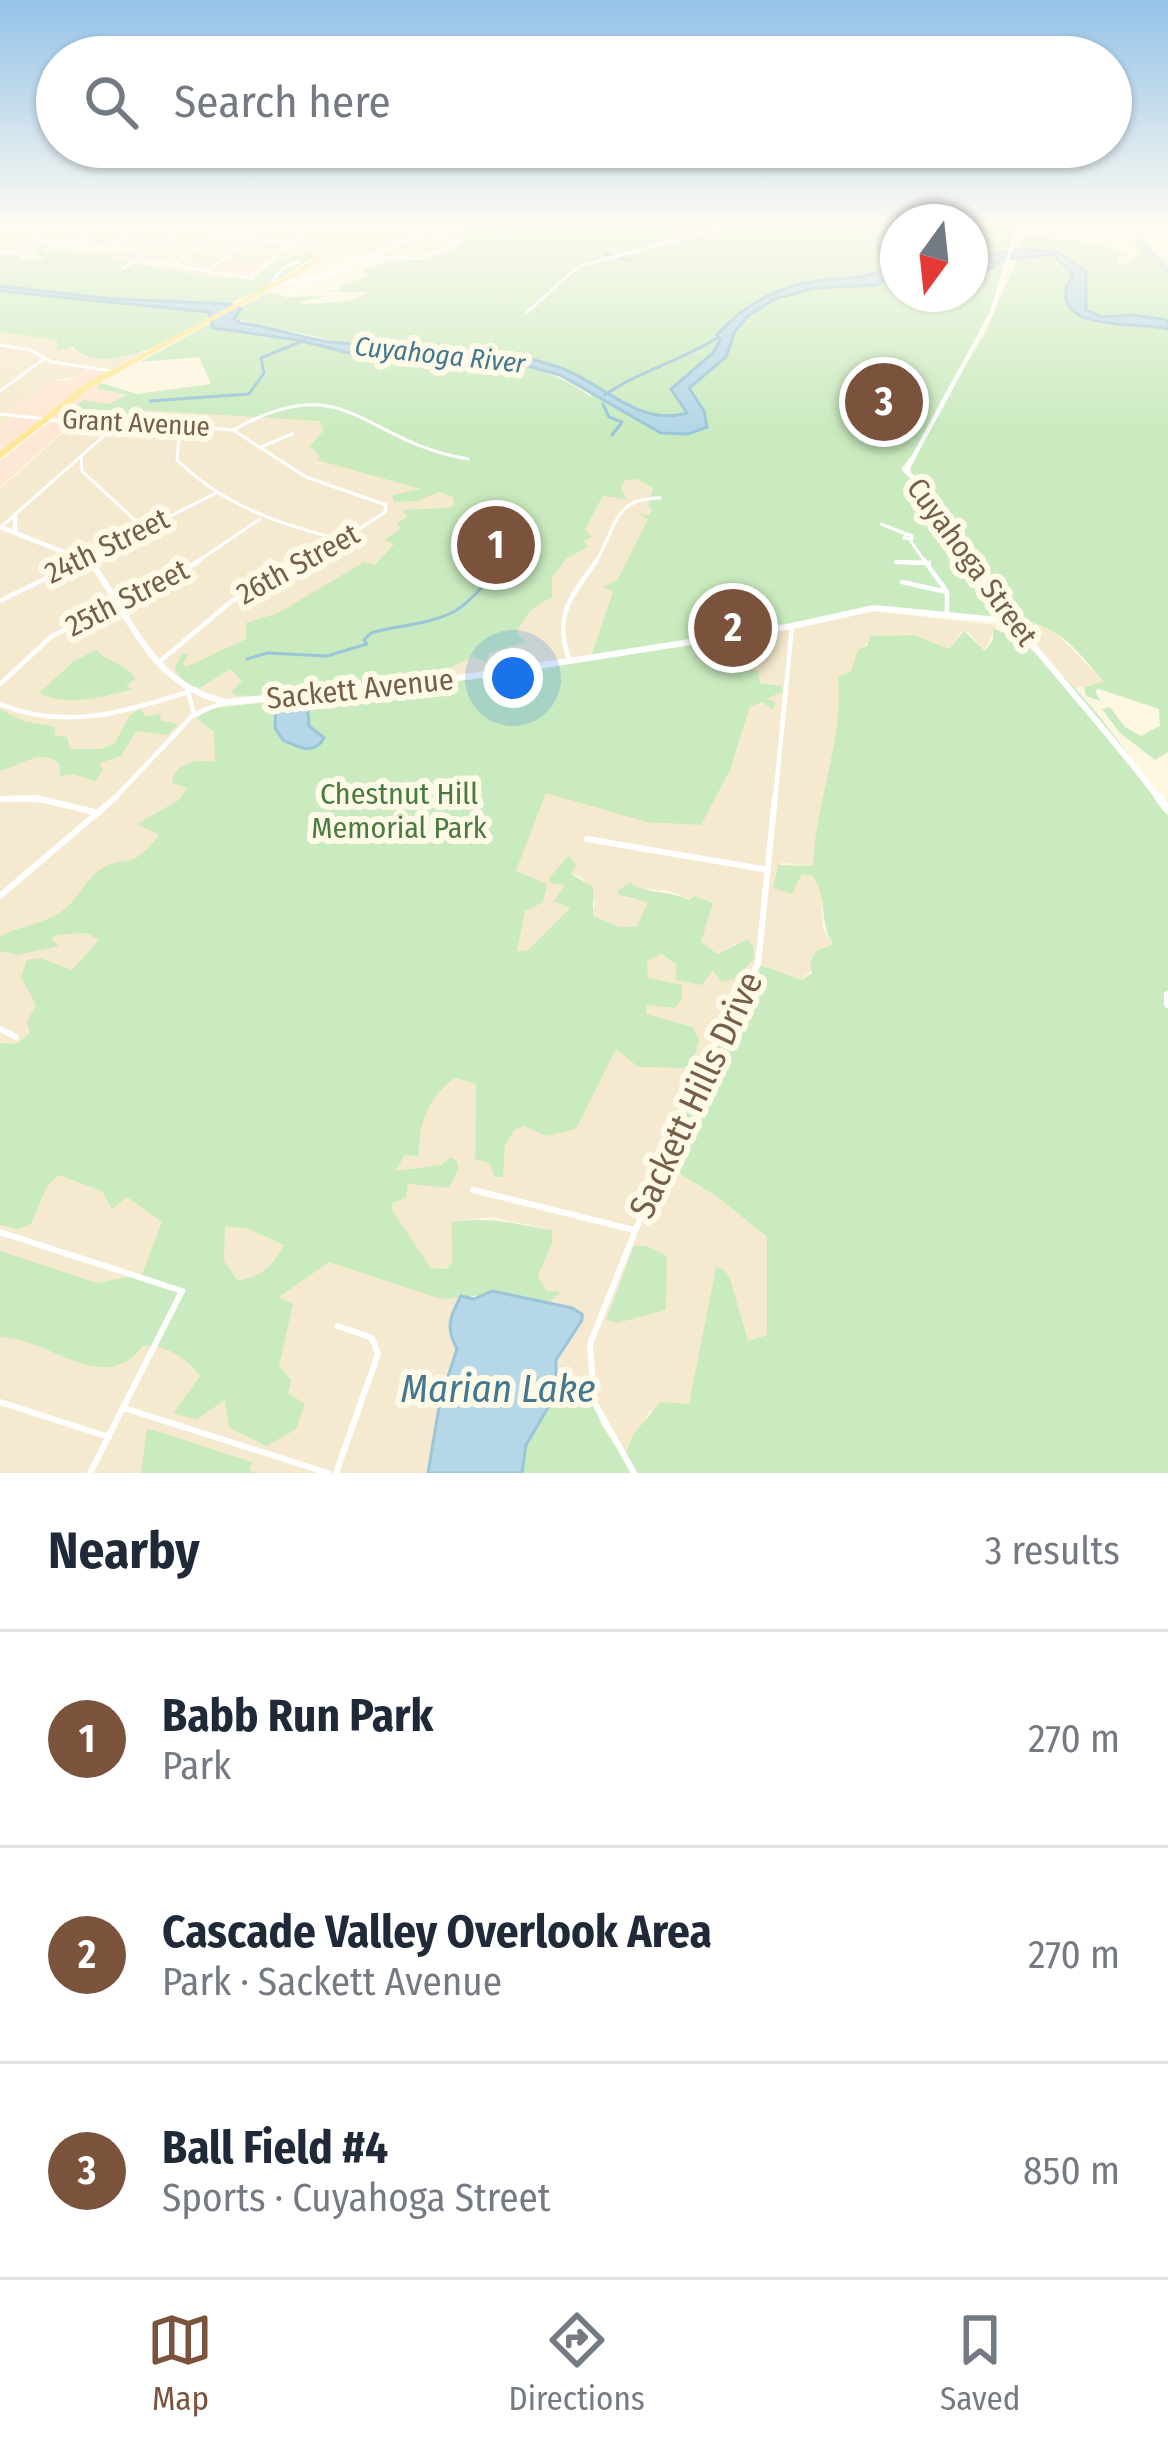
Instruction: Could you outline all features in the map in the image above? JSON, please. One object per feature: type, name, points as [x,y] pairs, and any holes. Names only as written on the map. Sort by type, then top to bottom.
[{"type":"main road","points":[[0,455],[112,371],[265,291]]},
{"type":"street","points":[[287,296],[295,291]]},
{"type":"street","points":[[526,313],[552,291]]},
{"type":"street","name":"Cuyahoga Street","points":[[997,291],[986,322],[905,471],[933,498],[956,545],[1010,621],[1102,722],[1168,810]]},
{"type":"street","points":[[0,345],[30,350],[44,359],[112,371]]},
{"type":"street","points":[[0,391],[44,359]]},
{"type":"street","points":[[233,430],[277,407],[315,402],[440,456],[469,459]]},
{"type":"street","name":"Grant Avenue","points":[[0,414],[115,427],[180,424],[233,430],[308,477],[380,500],[386,505],[383,513]]},
{"type":"street","points":[[180,424],[178,460],[215,493],[260,520],[347,542]]},
{"type":"street","points":[[0,527],[115,427]]},
{"type":"street","points":[[260,446],[292,434]]},
{"type":"street","points":[[81,456],[82,471],[143,528]]},
{"type":"street","points":[[62,472],[82,471]]},
{"type":"street","name":"24th Street","points":[[0,601],[215,493]]},
{"type":"street","points":[[569,659],[558,625],[566,600],[603,551],[625,505],[640,498],[660,498]]},
{"type":"street","name":"26th Street","points":[[159,662],[230,602],[347,542],[383,513]]},
{"type":"street","points":[[15,515],[15,532]]},
{"type":"street","name":"25th Street","points":[[0,684],[52,636],[141,594],[260,520]]},
{"type":"street","points":[[881,524],[908,537],[929,563],[947,592],[947,616]]},
{"type":"street","points":[[0,527],[84,556],[159,662],[188,692],[194,714]]},
{"type":"street","points":[[896,562],[929,563]]},
{"type":"street","points":[[902,582],[947,592]]},
{"type":"street","points":[[124,616],[141,594]]},
{"type":"street","name":"Sackett Avenue","points":[[0,704],[30,718],[63,722],[188,692],[226,702],[454,679],[792,626],[874,608],[1010,621]]},
{"type":"street","name":"Sackett Hills Drive","points":[[634,1473],[601,1424],[586,1373],[595,1322],[709,1051],[758,964],[792,626]]},
{"type":"street","points":[[0,896],[99,813],[194,714],[226,702]]},
{"type":"street","points":[[0,799],[36,798],[99,813]]},
{"type":"street","points":[[587,839],[768,870]]},
{"type":"street","points":[[0,1029],[16,1037]]},
{"type":"street","points":[[473,1190],[634,1230]]},
{"type":"street","points":[[0,1232],[179,1287],[181,1296],[90,1473]]},
{"type":"street","points":[[124,1408],[332,1473],[378,1354],[372,1338],[338,1326]]},
{"type":"street","points":[[0,1402],[109,1437]]},
{"type":"shaded area","points":[[0,332],[58,340],[84,356],[151,351],[112,371],[53,380],[5,413],[13,415],[0,426]]},
{"type":"shaded area","points":[[87,367],[112,371],[96,382],[137,394],[118,424],[45,418],[0,455],[0,426],[11,416],[3,414],[53,380],[67,382]]},
{"type":"shaded area","points":[[281,391],[529,444],[255,700],[227,702],[193,716],[214,732],[218,744],[212,773],[70,1017],[0,1076],[0,489],[75,422],[122,426],[123,419],[137,409]]},
{"type":"shaded area","points":[[50,422],[70,425],[0,487],[0,461]]},
{"type":"shaded area","points":[[669,468],[590,656],[418,682],[422,671],[579,542],[611,482]]},
{"type":"shaded area","points":[[873,611],[996,625],[985,651],[968,632],[961,632],[949,649],[912,635],[870,636],[851,673],[838,676],[833,756],[813,867],[783,862],[775,872],[795,889],[802,873],[813,876],[821,888],[823,929],[833,945],[802,980],[760,964],[661,1163],[716,1196],[767,1237],[767,1335],[748,1342],[730,1278],[716,1268],[689,1405],[649,1411],[627,1454],[596,1406],[591,1380],[572,1374],[553,1382],[563,1344],[580,1325],[562,1305],[531,1298],[546,1291],[538,1275],[552,1230],[491,1217],[451,1222],[452,1262],[446,1269],[431,1268],[392,1210],[393,1202],[408,1184],[449,1188],[459,1168],[457,1161],[451,1158],[441,1165],[394,1172],[437,1090],[455,1078],[476,1083],[475,1160],[490,1162],[498,1178],[503,1178],[505,1146],[514,1129],[522,1126],[546,1136],[616,1049],[638,1067],[693,1027],[646,1015],[647,960],[660,954],[676,964],[713,969],[737,943],[719,954],[700,942],[708,903],[699,897],[690,900],[670,891],[637,888],[625,897],[650,902],[638,926],[620,927],[592,916],[595,903],[584,879],[561,869],[568,885],[554,900],[571,907],[528,950],[516,951],[525,910],[533,906],[546,884],[516,871],[546,792],[730,770],[750,707],[761,702],[774,710],[776,703],[766,699],[777,685],[760,683],[748,665],[739,662],[743,636]]},
{"type":"shaded area","points":[[1012,619],[1049,626],[1105,683],[1074,688]]},
{"type":"shaded area","points":[[0,1151],[276,1228],[461,1296],[453,1310],[450,1338],[457,1349],[440,1401],[428,1473],[0,1473]]},
{"type":"green space","points":[[0,291],[259,291],[209,312],[214,318],[183,334],[122,357],[86,356],[73,347],[57,351],[57,340],[0,332]]},
{"type":"green space","points":[[310,291],[880,291],[880,312],[988,312],[988,291],[998,291],[991,313],[914,452],[985,333],[1003,291],[1073,291],[1077,311],[1086,320],[1168,329],[1168,752],[1155,760],[1119,732],[1102,709],[1110,707],[1125,727],[1141,736],[1160,726],[1159,709],[1099,689],[1095,690],[1100,701],[1086,696],[1084,687],[1104,682],[1073,647],[1040,625],[1008,618],[953,540],[932,492],[911,473],[910,457],[901,469],[927,496],[943,530],[997,608],[999,614],[993,617],[997,623],[874,608],[792,626],[591,656],[612,595],[612,590],[602,588],[618,579],[648,519],[639,514],[649,515],[652,510],[648,506],[653,488],[636,479],[625,480],[621,488],[626,499],[603,496],[585,530],[592,537],[584,541],[588,547],[567,558],[552,578],[552,598],[535,607],[520,627],[517,633],[526,642],[489,653],[487,662],[473,657],[418,682],[253,696],[234,695],[232,691],[242,681],[230,669],[200,688],[186,684],[174,669],[183,653],[188,654],[186,667],[246,639],[246,623],[278,613],[364,562],[375,565],[394,544],[385,540],[401,528],[397,523],[407,517],[403,510],[448,508],[454,505],[453,497],[439,492],[417,501],[394,502],[392,495],[421,489],[317,460],[320,456],[310,446],[324,430],[320,421],[141,410],[122,424],[84,419],[92,411],[73,408],[83,400],[108,404],[127,395],[96,388],[101,383],[137,394],[211,384],[199,357],[140,362],[211,323],[230,331],[349,353],[510,364],[565,381],[591,397],[593,386],[496,351],[386,352],[234,319],[239,308],[268,292],[288,297],[327,296],[299,302],[306,304],[349,301],[370,292]]},
{"type":"green space","points":[[1086,291],[1168,291],[1168,321],[1086,310]]},
{"type":"green space","points":[[993,628],[1020,642],[1069,682],[1168,810],[1168,1473],[522,1473],[526,1445],[556,1394],[553,1382],[572,1374],[587,1381],[601,1424],[624,1458],[633,1435],[660,1402],[689,1404],[716,1267],[730,1278],[748,1341],[767,1335],[767,1237],[716,1196],[662,1163],[697,1077],[758,964],[802,980],[812,973],[815,952],[833,944],[813,876],[802,874],[792,894],[773,888],[778,865],[813,866],[837,725],[838,676],[851,672],[858,650],[867,646],[870,636],[914,635],[949,649],[964,631],[985,651],[993,640]]},
{"type":"green space","name":"Chestnut Hill Memorial Park","points":[[743,636],[739,662],[758,672],[760,683],[782,686],[783,692],[767,698],[776,703],[773,710],[762,702],[750,707],[730,770],[701,825],[647,822],[546,793],[516,871],[547,884],[543,902],[525,911],[517,951],[528,950],[570,908],[554,901],[565,885],[551,884],[549,878],[569,855],[576,865],[571,874],[593,887],[593,916],[620,927],[637,926],[648,902],[619,895],[617,891],[630,883],[713,903],[701,942],[718,954],[748,939],[754,959],[734,979],[721,982],[713,970],[702,985],[676,980],[676,964],[661,954],[647,961],[648,978],[682,985],[682,999],[675,1008],[647,1005],[646,1014],[693,1027],[699,1041],[691,1068],[638,1067],[616,1049],[576,1129],[546,1136],[523,1126],[514,1130],[505,1146],[503,1178],[494,1176],[490,1163],[475,1160],[476,1084],[455,1078],[427,1112],[419,1156],[405,1155],[395,1171],[441,1165],[451,1157],[457,1161],[459,1168],[449,1188],[408,1184],[406,1198],[393,1203],[392,1210],[431,1268],[446,1269],[452,1262],[451,1222],[491,1220],[552,1230],[552,1244],[538,1275],[546,1291],[561,1292],[550,1302],[508,1293],[441,1299],[329,1262],[279,1297],[293,1304],[279,1366],[291,1380],[288,1393],[305,1404],[296,1429],[267,1446],[229,1428],[225,1400],[197,1419],[173,1414],[200,1376],[167,1350],[143,1346],[128,1361],[94,1366],[0,1337],[0,1251],[97,1283],[142,1274],[162,1222],[127,1197],[112,1209],[102,1191],[59,1175],[47,1186],[31,1224],[19,1229],[0,1225],[0,1043],[16,1044],[30,1033],[27,1022],[36,1005],[21,977],[27,960],[40,958],[72,970],[99,940],[87,933],[55,935],[52,940],[59,946],[17,955],[0,951],[0,936],[59,913],[98,871],[133,859],[149,847],[159,835],[137,824],[179,800],[187,788],[172,783],[173,776],[194,762],[215,762],[214,732],[196,718],[212,708],[458,681]],"holes":[[[225,1226],[249,1229],[284,1245],[266,1269],[238,1281],[224,1261]]]},
{"type":"green space","points":[[97,650],[131,673],[135,679],[126,686],[132,689],[73,700],[39,693],[74,661]]},
{"type":"green space","points":[[141,708],[145,717],[160,714],[161,721],[178,724],[168,735],[136,731],[121,756],[99,763],[103,770],[95,781],[73,774],[60,776],[60,765],[46,757],[0,771],[0,709],[23,721],[56,727],[54,735],[67,737],[70,749],[101,749],[115,743],[129,716]]},
{"type":"green space","points":[[634,1246],[647,1246],[667,1256],[666,1310],[617,1323],[606,1320]]},
{"type":"green space","points":[[147,1428],[252,1462],[249,1470],[257,1473],[141,1473]]},
{"type":"water","name":"Cuyahoga River","points":[[0,291],[231,304],[241,309],[234,319],[241,323],[320,340],[504,354],[561,368],[637,409],[669,416],[687,413],[671,389],[713,353],[720,340],[717,335],[738,315],[782,291],[805,291],[777,298],[748,316],[735,331],[726,357],[689,388],[704,411],[707,427],[688,434],[661,433],[560,375],[524,365],[353,354],[298,340],[213,328],[209,312]]},
{"type":"water","points":[[1066,291],[1086,291],[1086,310],[1102,317],[1162,319],[1168,321],[1168,329],[1090,319],[1068,304]]},
{"type":"water","points":[[307,698],[309,726],[324,738],[310,748],[283,740],[275,728],[276,702]]},
{"type":"water","name":"Marian Lake","points":[[492,1291],[572,1308],[582,1314],[582,1320],[556,1360],[556,1394],[526,1445],[522,1473],[428,1473],[440,1401],[457,1349],[451,1335],[452,1316],[461,1296],[474,1299]]},
{"type":"waterway","points":[[605,395],[717,338]]},
{"type":"waterway","points":[[150,401],[249,394],[264,373],[261,358],[305,340]]},
{"type":"waterway","points":[[603,404],[609,417],[622,422],[612,435]]},
{"type":"waterway","points":[[247,659],[267,653],[327,656],[367,644],[364,640],[371,633],[445,616],[514,563],[513,545]]},
{"type":"place","name":"Ball Field #4","points":[[884,402]]},
{"type":"place","name":"Babb Run Park","points":[[496,545]]},
{"type":"place","name":"Cascade Valley Overlook Area","points":[[733,628]]}]
